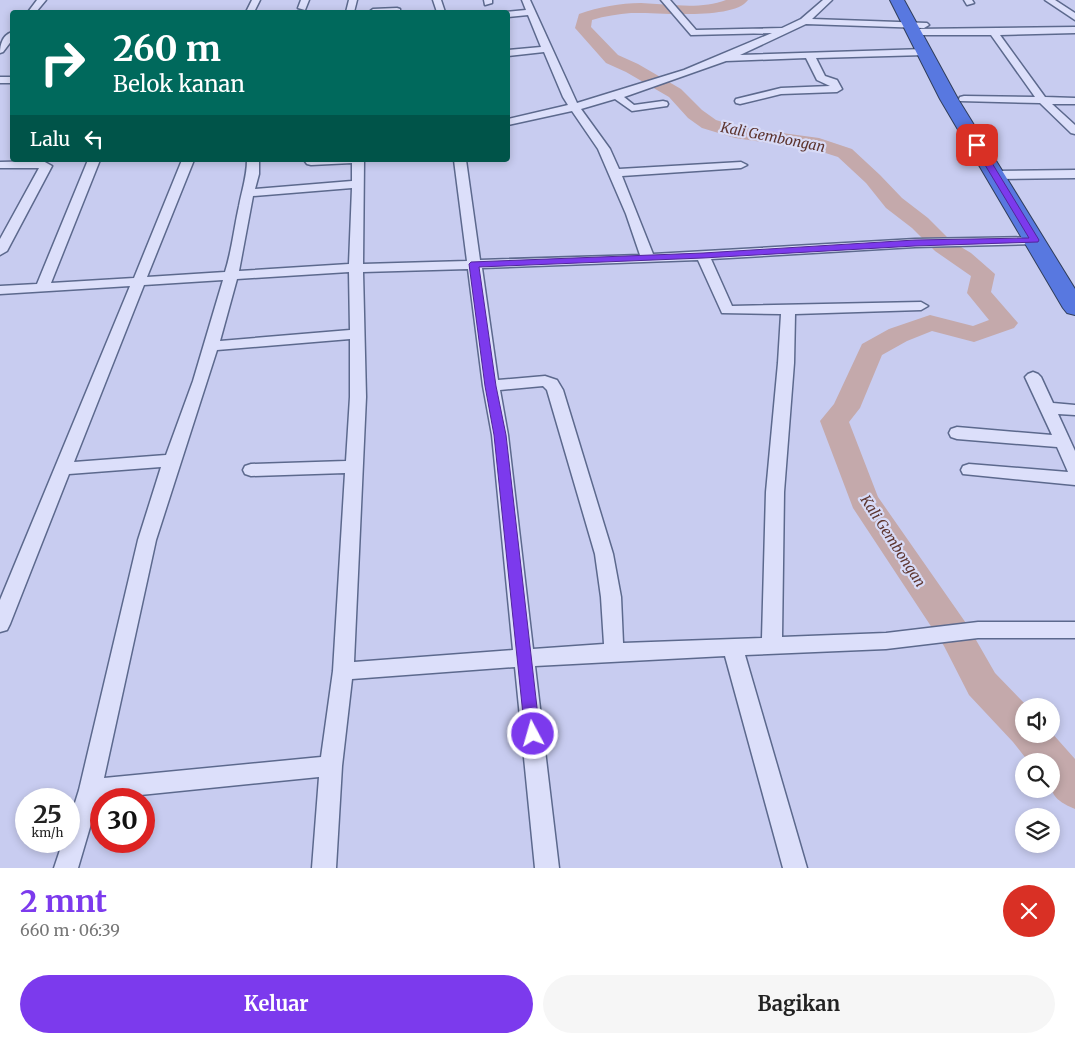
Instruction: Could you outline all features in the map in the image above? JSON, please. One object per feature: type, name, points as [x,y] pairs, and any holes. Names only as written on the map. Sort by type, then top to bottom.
[{"type":"highway","points":[[897,0],[919,29],[964,99],[1035,240],[1075,308]]},
{"type":"highway","points":[[909,0],[919,29],[924,52],[950,99],[1075,277]]},
{"type":"street","points":[[34,10],[42,0]]},
{"type":"street","points":[[526,0],[561,84],[574,108],[601,144],[615,173],[647,257]]},
{"type":"street","points":[[665,0],[691,32],[698,34],[786,30]]},
{"type":"street","points":[[510,122],[574,108],[633,90],[723,58],[786,30],[804,20],[828,0]]},
{"type":"street","points":[[1049,0],[1075,17]]},
{"type":"street","points":[[510,14],[531,12]]},
{"type":"street","points":[[804,20],[994,33],[1075,30]]},
{"type":"street","points":[[994,33],[1042,100],[1075,131]]},
{"type":"street","points":[[0,52],[10,39]]},
{"type":"street","points":[[510,53],[547,49]]},
{"type":"street","points":[[723,58],[744,59],[924,52]]},
{"type":"street","points":[[740,101],[781,91],[837,89],[831,81],[820,78],[809,55]]},
{"type":"street","points":[[616,95],[632,108],[663,104]]},
{"type":"street","points":[[964,99],[1075,101]]},
{"type":"street","points":[[42,288],[93,162]]},
{"type":"street","points":[[0,624],[187,162]]},
{"type":"street","points":[[90,788],[135,587],[159,498],[194,404],[237,254],[253,174],[253,162]]},
{"type":"street","points":[[311,162],[329,162]]},
{"type":"street","points":[[324,868],[331,766],[343,671],[358,397],[356,268],[358,162]]},
{"type":"street","points":[[460,162],[491,386],[500,435],[547,868]]},
{"type":"street","points":[[0,165],[43,164],[46,166],[0,251]]},
{"type":"street","points":[[615,173],[741,165]]},
{"type":"street","points":[[1003,175],[1075,174]]},
{"type":"street","points":[[248,193],[357,184]]},
{"type":"street","points":[[0,290],[356,268],[703,256],[915,243],[1035,240]]},
{"type":"street","points":[[703,256],[727,310],[920,306]]},
{"type":"street","points":[[772,644],[775,492],[786,363],[788,310]]},
{"type":"street","points":[[211,346],[357,334]]},
{"type":"street","points":[[1033,376],[1075,470]]},
{"type":"street","points":[[491,386],[545,381],[552,384],[555,390],[572,452],[585,485],[600,540],[611,597],[614,652]]},
{"type":"street","points":[[1048,408],[1075,410]]},
{"type":"street","points":[[957,433],[1063,442]]},
{"type":"street","points":[[63,469],[172,460]]},
{"type":"street","points":[[250,470],[354,467]]},
{"type":"street","points":[[969,470],[1075,479]]},
{"type":"street","points":[[343,671],[614,652],[925,638],[978,630],[1075,630]]},
{"type":"street","points":[[733,647],[795,868]]},
{"type":"street","points":[[110,788],[331,766]]},
{"type":"street","points":[[66,868],[90,790]]},
{"type":"waterway","name":"Kali Gembongan","points":[[740,0],[716,8],[612,10],[585,17],[583,28],[612,59],[632,68],[675,93],[695,114],[709,124],[735,132],[819,144],[845,153],[873,179],[894,203],[920,223],[943,246],[963,258],[983,274],[979,293],[1005,323],[974,334],[930,323],[898,335],[871,350],[846,408],[834,421],[864,500],[956,636],[982,684],[1015,719]]},
{"type":"waterway","name":"Kali Gembongan","points":[[1036,743],[1075,790]]},
{"type":"route","points":[[533,734],[500,435],[491,386],[474,264],[703,256],[915,243],[1035,240],[977,145]]}]
